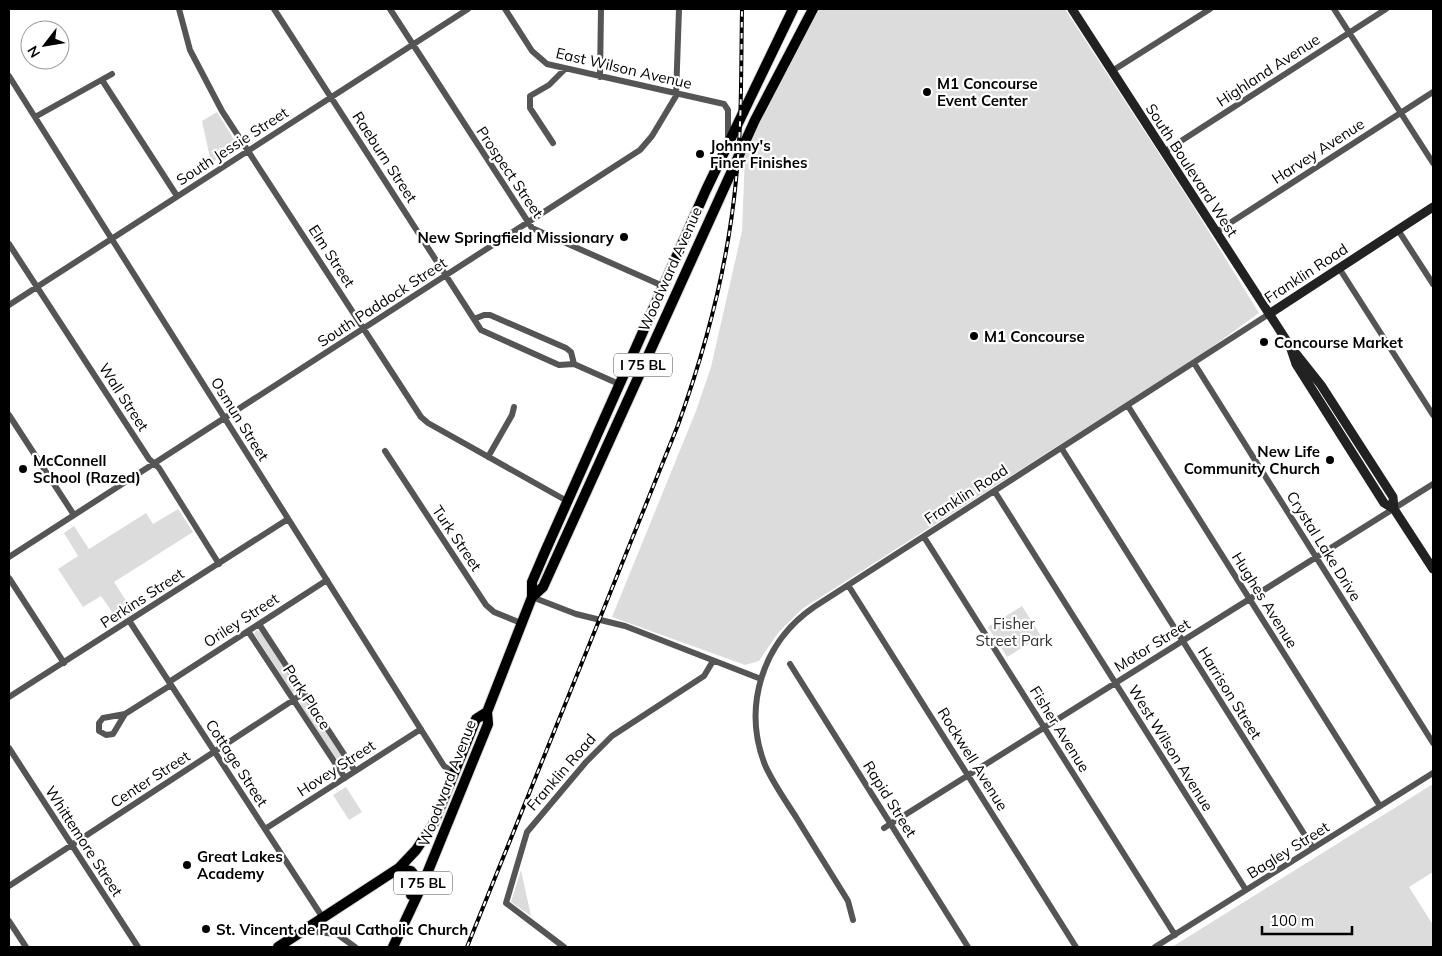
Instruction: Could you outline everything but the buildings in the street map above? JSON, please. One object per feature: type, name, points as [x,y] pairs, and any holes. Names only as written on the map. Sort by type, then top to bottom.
[{"type":"main road","name":"Woodward Avenue","points":[[395,943],[428,873],[488,724],[487,712],[532,597],[532,582],[728,143],[793,9]]},
{"type":"main road","name":"Woodward Avenue","points":[[532,597],[543,587],[755,120],[813,9]]},
{"type":"main road","points":[[644,363],[643,350],[671,287],[668,284],[663,286]]},
{"type":"main road","points":[[612,435],[606,434],[604,430],[622,391],[619,384]]},
{"type":"main road","name":"Woodward Avenue","points":[[278,947],[399,868],[430,831],[476,719],[487,712]]},
{"type":"main road","points":[[395,943],[416,877],[411,871],[399,868]]},
{"type":"street","name":"Elm Street","points":[[179,9],[188,47],[222,111],[424,419],[568,501]]},
{"type":"street","name":"Raeburn Street","points":[[274,9],[474,320],[485,333],[559,365],[574,364],[619,384]]},
{"type":"street","name":"Prospect Street","points":[[390,9],[527,223],[535,230],[663,286]]},
{"type":"street","name":"South Jessie Street","points":[[9,305],[468,9]]},
{"type":"street","name":"East Wilson Avenue","points":[[505,9],[537,57],[548,64],[726,106],[728,143]]},
{"type":"street","points":[[600,77],[601,9]]},
{"type":"street","name":"South Paddock Street","points":[[9,557],[643,147],[664,118],[677,94],[679,9]]},
{"type":"street","name":"South Boulevard West","points":[[1072,9],[1290,346],[1321,385],[1393,497],[1394,508],[1433,569]]},
{"type":"street","points":[[1112,71],[1210,9]]},
{"type":"street","points":[[1334,9],[1433,163]]},
{"type":"street","name":"Highland Avenue","points":[[1164,152],[1386,9]]},
{"type":"street","points":[[553,142],[530,108],[530,96],[549,85],[565,69]]},
{"type":"street","points":[[35,117],[112,74]]},
{"type":"street","name":"Osmun Street","points":[[9,76],[420,729],[444,766],[453,772]]},
{"type":"street","points":[[102,80],[177,196]]},
{"type":"street","name":"Harvey Avenue","points":[[1216,232],[1433,92]]},
{"type":"street","name":"Franklin Road","points":[[853,920],[848,901],[765,765],[756,725],[756,704],[761,679],[773,651],[791,626],[809,610],[1062,449],[1433,207]]},
{"type":"street","points":[[1398,230],[1433,284]]},
{"type":"street","name":"Wall Street","points":[[9,244],[219,564]]},
{"type":"street","points":[[1339,268],[1433,415]]},
{"type":"street","points":[[474,320],[484,315],[490,315],[558,344],[570,350],[574,364]]},
{"type":"street","name":"Crystal Lake Drive","points":[[1194,363],[1433,743]]},
{"type":"street","name":"Hughes Avenue","points":[[1128,406],[1380,806]]},
{"type":"street","points":[[488,457],[512,415],[514,408]]},
{"type":"street","points":[[9,416],[74,515]]},
{"type":"street","name":"Harrison Street","points":[[1062,449],[1313,848]]},
{"type":"street","name":"Turk Street","points":[[385,451],[488,607],[521,623]]},
{"type":"street","name":"Motor Street","points":[[884,828],[1433,484]]},
{"type":"street","name":"West Wilson Avenue","points":[[995,492],[1246,890]]},
{"type":"street","name":"Perkins Street","points":[[9,697],[130,622],[288,519]]},
{"type":"street","name":"Fisher Avenue","points":[[924,537],[1175,935]]},
{"type":"street","points":[[9,578],[64,662]]},
{"type":"street","name":"Oriley Street","points":[[125,714],[327,580]]},
{"type":"street","name":"Rockwell Avenue","points":[[848,585],[1076,947]]},
{"type":"street","points":[[532,597],[576,614],[625,626],[761,679]]},
{"type":"street","name":"Cottage Street","points":[[130,622],[323,918]]},
{"type":"street","name":"Park Place","points":[[259,624],[355,771]]},
{"type":"street","name":"Park Place","points":[[248,631],[345,778]]},
{"type":"street","name":"Franklin Road","points":[[564,947],[506,903],[527,832],[600,746],[619,731],[701,678],[714,661]]},
{"type":"street","name":"Rapid Street","points":[[790,664],[968,947]]},
{"type":"street","name":"Center Street","points":[[9,886],[304,693]]},
{"type":"street","name":"Hovey Street","points":[[265,829],[420,729]]},
{"type":"street","name":"Whittemore Street","points":[[9,748],[138,947]]},
{"type":"street","name":"Bagley Street","points":[[1155,947],[1433,773]]},
{"type":"street","points":[[9,921],[26,947]]},
{"type":"street","points":[[302,931],[337,934],[355,947]]},
{"type":"green space","name":"M1 Concourse","points":[[814,9],[1065,9],[1193,206],[1259,313],[1205,352],[802,609],[778,633],[759,661],[745,665],[612,617],[696,411],[711,367],[742,231],[745,154]]},
{"type":"green space","points":[[217,112],[238,146],[211,163],[202,121]]},
{"type":"green space","points":[[178,509],[193,532],[114,582],[134,613],[119,622],[101,596],[83,607],[58,569],[78,556],[64,533],[74,526],[89,549],[146,513],[153,524]]},
{"type":"green space","name":"Fisher Street Park","points":[[1022,606],[1041,636],[1007,657],[988,627]]},
{"type":"green space","points":[[256,630],[261,631],[298,689],[297,694],[292,692],[254,634]]},
{"type":"green space","points":[[305,700],[349,767],[348,771],[343,771],[301,706],[300,702]]},
{"type":"green space","points":[[1433,784],[1433,872],[1409,887],[1433,925],[1433,947],[1172,947]]},
{"type":"green space","points":[[346,787],[362,812],[349,820],[333,795]]},
{"type":"green space","points":[[521,870],[531,916],[511,902]]},
{"type":"railway","points":[[467,947],[678,425],[707,335],[728,243],[736,180],[741,95],[742,9]]},
{"type":"place","name":"M1 Concourse Event Center","points":[[927,92]]},
{"type":"place","name":"Johnny's Finer Finishes","points":[[700,154]]},
{"type":"place","name":"New Springfield Missionary","points":[[624,237]]},
{"type":"place","name":"M1 Concourse","points":[[974,336]]},
{"type":"place","name":"Concourse Market","points":[[1264,342]]},
{"type":"place","name":"New Life Community Church","points":[[1330,460]]},
{"type":"place","name":"McConnell School (Razed)","points":[[23,469]]},
{"type":"place","name":"Great Lakes Academy","points":[[187,865]]},
{"type":"place","name":"St. Vincent de Paul Catholic Church","points":[[206,929]]}]
